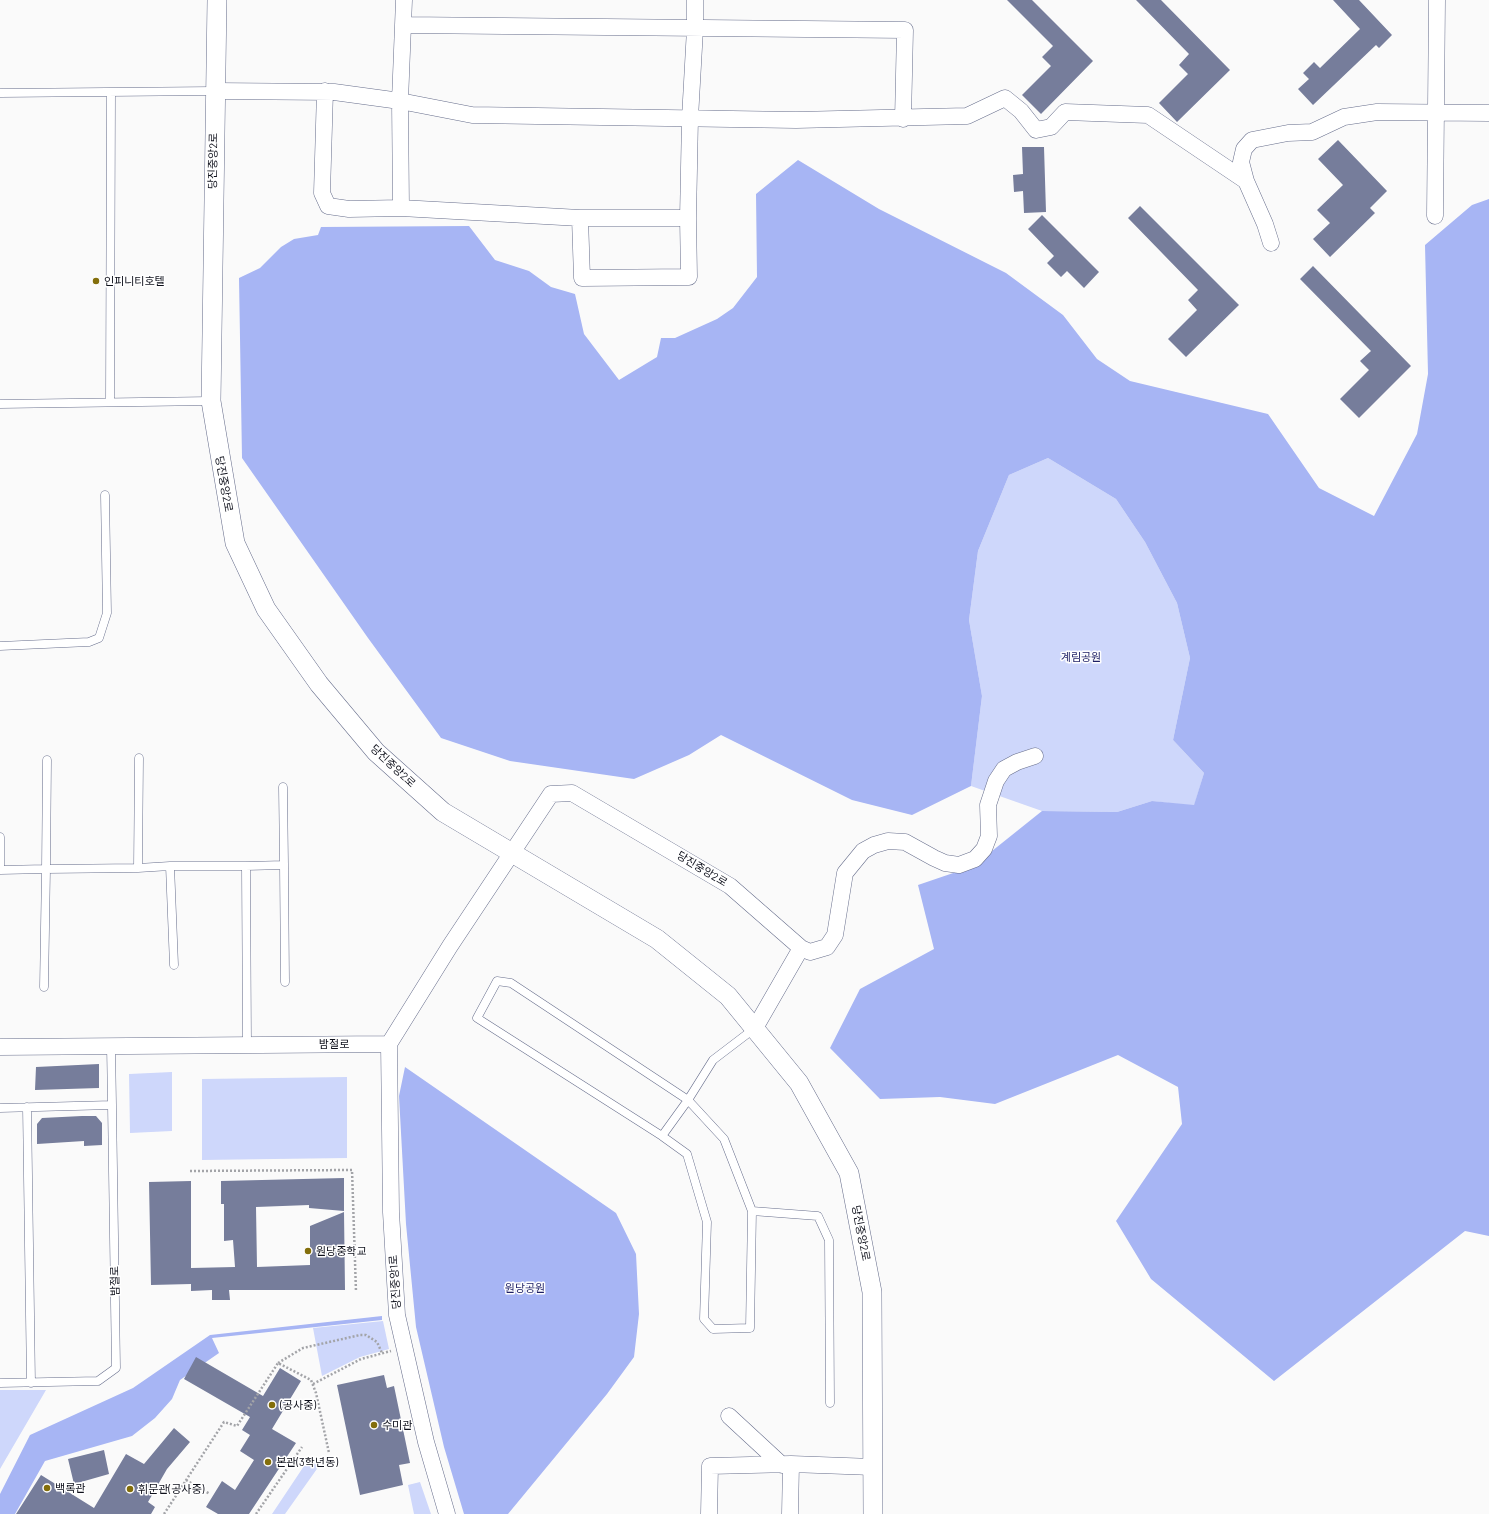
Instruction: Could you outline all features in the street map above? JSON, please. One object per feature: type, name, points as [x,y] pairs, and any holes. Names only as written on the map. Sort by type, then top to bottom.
[{"type":"street","name":"당진중앙2로","points":[[217,0],[214,91],[211,401],[221,469],[235,543],[266,608],[320,684],[376,752],[443,812],[657,939],[728,996],[799,1083],[849,1173],[872,1292],[873,1514]]},
{"type":"street","points":[[400,208],[400,101],[404,0]]},
{"type":"street","points":[[580,218],[582,278],[689,277],[688,218],[690,118],[695,29],[695,0]]},
{"type":"street","points":[[1436,216],[1437,0]]},
{"type":"street","points":[[404,26],[906,30],[903,119]]},
{"type":"street","points":[[214,91],[324,91],[400,101],[472,115],[690,118],[903,119],[967,116],[1005,98],[1021,111],[1036,130],[1051,127],[1065,112],[1148,115],[1246,181]]},
{"type":"street","points":[[324,91],[322,193],[328,206],[349,209],[400,208],[580,218],[688,218]]},
{"type":"street","points":[[1271,243],[1265,224],[1246,181],[1241,162],[1244,150],[1252,140],[1288,133],[1312,132],[1344,117],[1377,112],[1489,113]]},
{"type":"street","points":[[755,1028],[801,948],[810,952],[827,947],[835,934],[845,873],[863,850],[874,844],[888,841],[906,842],[945,863],[959,865],[975,859],[984,849],[989,836],[988,805],[996,781],[1004,769],[1017,762],[1035,756]]},
{"type":"street","name":"당진중앙2로","points":[[513,854],[551,794],[572,793],[730,886],[801,948]]},
{"type":"street","points":[[389,1044],[450,946],[513,854]]},
{"type":"street","name":"밤절로","points":[[0,1047],[389,1044]]},
{"type":"street","name":"당진중앙1로","points":[[389,1044],[391,1212],[397,1315],[426,1442],[447,1514]]},
{"type":"street","points":[[729,1416],[787,1465],[790,1514]]},
{"type":"street","points":[[709,1514],[710,1466],[787,1465],[873,1467]]},
{"type":"lane","points":[[0,93],[214,91]]},
{"type":"lane","points":[[110,92],[110,402]]},
{"type":"lane","points":[[0,404],[211,401]]},
{"type":"lane","points":[[0,646],[89,642],[99,638],[107,613],[105,495]]},
{"type":"lane","points":[[138,868],[139,758]]},
{"type":"lane","points":[[44,987],[47,760]]},
{"type":"lane","points":[[283,787],[285,982]]},
{"type":"lane","points":[[0,837],[0,870],[284,865]]},
{"type":"lane","points":[[170,866],[174,965]]},
{"type":"lane","points":[[246,866],[247,1045]]},
{"type":"lane","points":[[497,981],[511,983],[688,1100],[724,1140],[752,1211],[750,1328],[713,1330],[704,1319],[707,1222],[687,1154],[662,1136],[476,1018],[497,981]]},
{"type":"lane","points":[[662,1136],[688,1100],[713,1060],[755,1028]]},
{"type":"lane","name":"밤절로","points":[[0,1383],[98,1381],[116,1368],[112,1046]]},
{"type":"lane","points":[[0,1108],[112,1105]]},
{"type":"lane","points":[[27,1107],[31,1383]]},
{"type":"lane","points":[[752,1211],[818,1216],[829,1240],[830,1403]]},
{"type":"path","points":[[190,1171],[352,1170],[356,1292]]},
{"type":"path","points":[[164,1514],[224,1422],[236,1426],[278,1362],[303,1348],[360,1335],[366,1335],[377,1342],[382,1353]]},
{"type":"path","points":[[312,1384],[361,1359],[394,1350]]},
{"type":"path","points":[[278,1362],[311,1380],[329,1453]]},
{"type":"path","points":[[256,1514],[302,1447]]},
{"type":"path","points":[[186,1480],[210,1494]]},
{"type":"green space","points":[[798,160],[879,209],[1006,273],[1063,315],[1097,359],[1130,381],[1268,414],[1319,488],[1374,516],[1417,434],[1428,374],[1425,245],[1472,205],[1489,199],[1489,1236],[1465,1231],[1274,1381],[1151,1279],[1116,1221],[1182,1124],[1178,1087],[1118,1055],[995,1104],[940,1097],[880,1099],[830,1048],[860,989],[934,949],[918,885],[965,869],[992,851],[1042,811],[1117,812],[1152,801],[1194,805],[1204,773],[1173,740],[1190,658],[1177,603],[1145,542],[1116,499],[1048,458],[1009,475],[978,551],[969,620],[982,696],[971,786],[912,815],[852,800],[721,735],[689,755],[634,779],[510,761],[441,738],[368,638],[242,458],[239,278],[260,268],[281,247],[294,239],[318,235],[321,227],[469,226],[495,260],[529,271],[551,287],[575,294],[584,334],[619,380],[657,357],[661,338],[675,338],[717,319],[733,308],[757,277],[756,194]]},
{"type":"green space","name":"계림공원","points":[[1048,458],[1116,499],[1145,542],[1177,603],[1190,658],[1173,740],[1204,773],[1194,806],[1152,801],[1117,812],[1042,811],[971,786],[982,696],[969,620],[978,551],[1009,475]]},
{"type":"green space","name":"원당공원","points":[[405,1067],[616,1213],[636,1254],[639,1314],[634,1357],[607,1394],[508,1514],[464,1514],[444,1447],[416,1327],[406,1224],[399,1096]]},
{"type":"green space","points":[[172,1072],[172,1131],[130,1133],[129,1074]]},
{"type":"green space","points":[[347,1077],[347,1158],[202,1160],[202,1079]]},
{"type":"green space","points":[[382,1316],[382,1320],[212,1338],[219,1353],[180,1380],[172,1399],[155,1418],[132,1436],[45,1461],[15,1514],[0,1514],[0,1494],[30,1435],[133,1388],[210,1335]]},
{"type":"green space","points":[[383,1321],[389,1349],[360,1357],[322,1376],[313,1328]]},
{"type":"green space","points":[[0,1390],[46,1390],[0,1469]]},
{"type":"green space","points":[[308,1460],[319,1466],[285,1514],[272,1514]]},
{"type":"green space","points":[[420,1482],[431,1514],[414,1514],[408,1485]]},
{"type":"building","points":[[1007,0],[1032,0],[1093,61],[1041,114],[1022,95],[1051,66],[1042,57],[1053,46]]},
{"type":"building","points":[[1136,0],[1161,0],[1230,70],[1177,122],[1159,103],[1188,74],[1179,65],[1189,54]]},
{"type":"building","points":[[1333,0],[1359,0],[1392,35],[1379,48],[1376,45],[1313,105],[1298,89],[1309,79],[1303,73],[1314,62],[1320,68],[1360,29]]},
{"type":"building","points":[[1338,140],[1387,191],[1370,208],[1375,213],[1330,257],[1313,239],[1330,223],[1317,210],[1343,185],[1318,159]]},
{"type":"building","points":[[1022,147],[1044,147],[1046,212],[1024,213],[1023,191],[1014,192],[1013,175],[1023,174]]},
{"type":"building","points":[[1140,206],[1239,305],[1186,357],[1168,339],[1197,310],[1188,300],[1198,290],[1128,218]]},
{"type":"building","points":[[1042,215],[1099,272],[1084,288],[1067,271],[1061,277],[1047,263],[1054,256],[1028,229]]},
{"type":"building","points":[[1313,266],[1411,366],[1359,418],[1340,399],[1369,370],[1360,361],[1371,351],[1300,279]]},
{"type":"building","points":[[99,1064],[99,1088],[35,1090],[36,1067]]},
{"type":"building","points":[[96,1116],[102,1123],[102,1145],[84,1146],[84,1141],[37,1144],[37,1124],[42,1118]]},
{"type":"building","points":[[344,1178],[344,1211],[309,1208],[309,1205],[256,1207],[257,1267],[310,1265],[310,1226],[344,1212],[345,1290],[229,1290],[230,1300],[212,1300],[212,1290],[191,1291],[191,1284],[151,1285],[149,1182],[191,1181],[191,1268],[235,1267],[233,1240],[224,1241],[224,1204],[221,1204],[221,1181]]},
{"type":"building","points":[[196,1357],[263,1396],[280,1368],[301,1381],[272,1429],[296,1443],[249,1514],[218,1514],[206,1507],[222,1481],[235,1490],[254,1460],[240,1451],[250,1435],[242,1430],[250,1417],[184,1379]]},
{"type":"building","name":"수미관","points":[[384,1375],[387,1388],[394,1386],[410,1463],[399,1465],[403,1485],[360,1495],[337,1385]]},
{"type":"building","points":[[174,1428],[190,1442],[167,1469],[148,1502],[155,1507],[151,1514],[16,1514],[41,1475],[94,1508],[126,1454],[144,1464]]},
{"type":"building","points":[[104,1450],[109,1474],[74,1484],[68,1459]]},
{"type":"place","name":"인피니티호텔","points":[[96,281]]},
{"type":"place","name":"원당중학교","points":[[308,1251]]},
{"type":"place","name":"(공사중)","points":[[272,1405]]},
{"type":"place","name":"수미관","points":[[374,1425]]},
{"type":"place","name":"본관(3학년동)","points":[[268,1462]]},
{"type":"place","name":"백록관","points":[[47,1488]]},
{"type":"place","name":"휘문관(공사중)","points":[[130,1489]]}]
